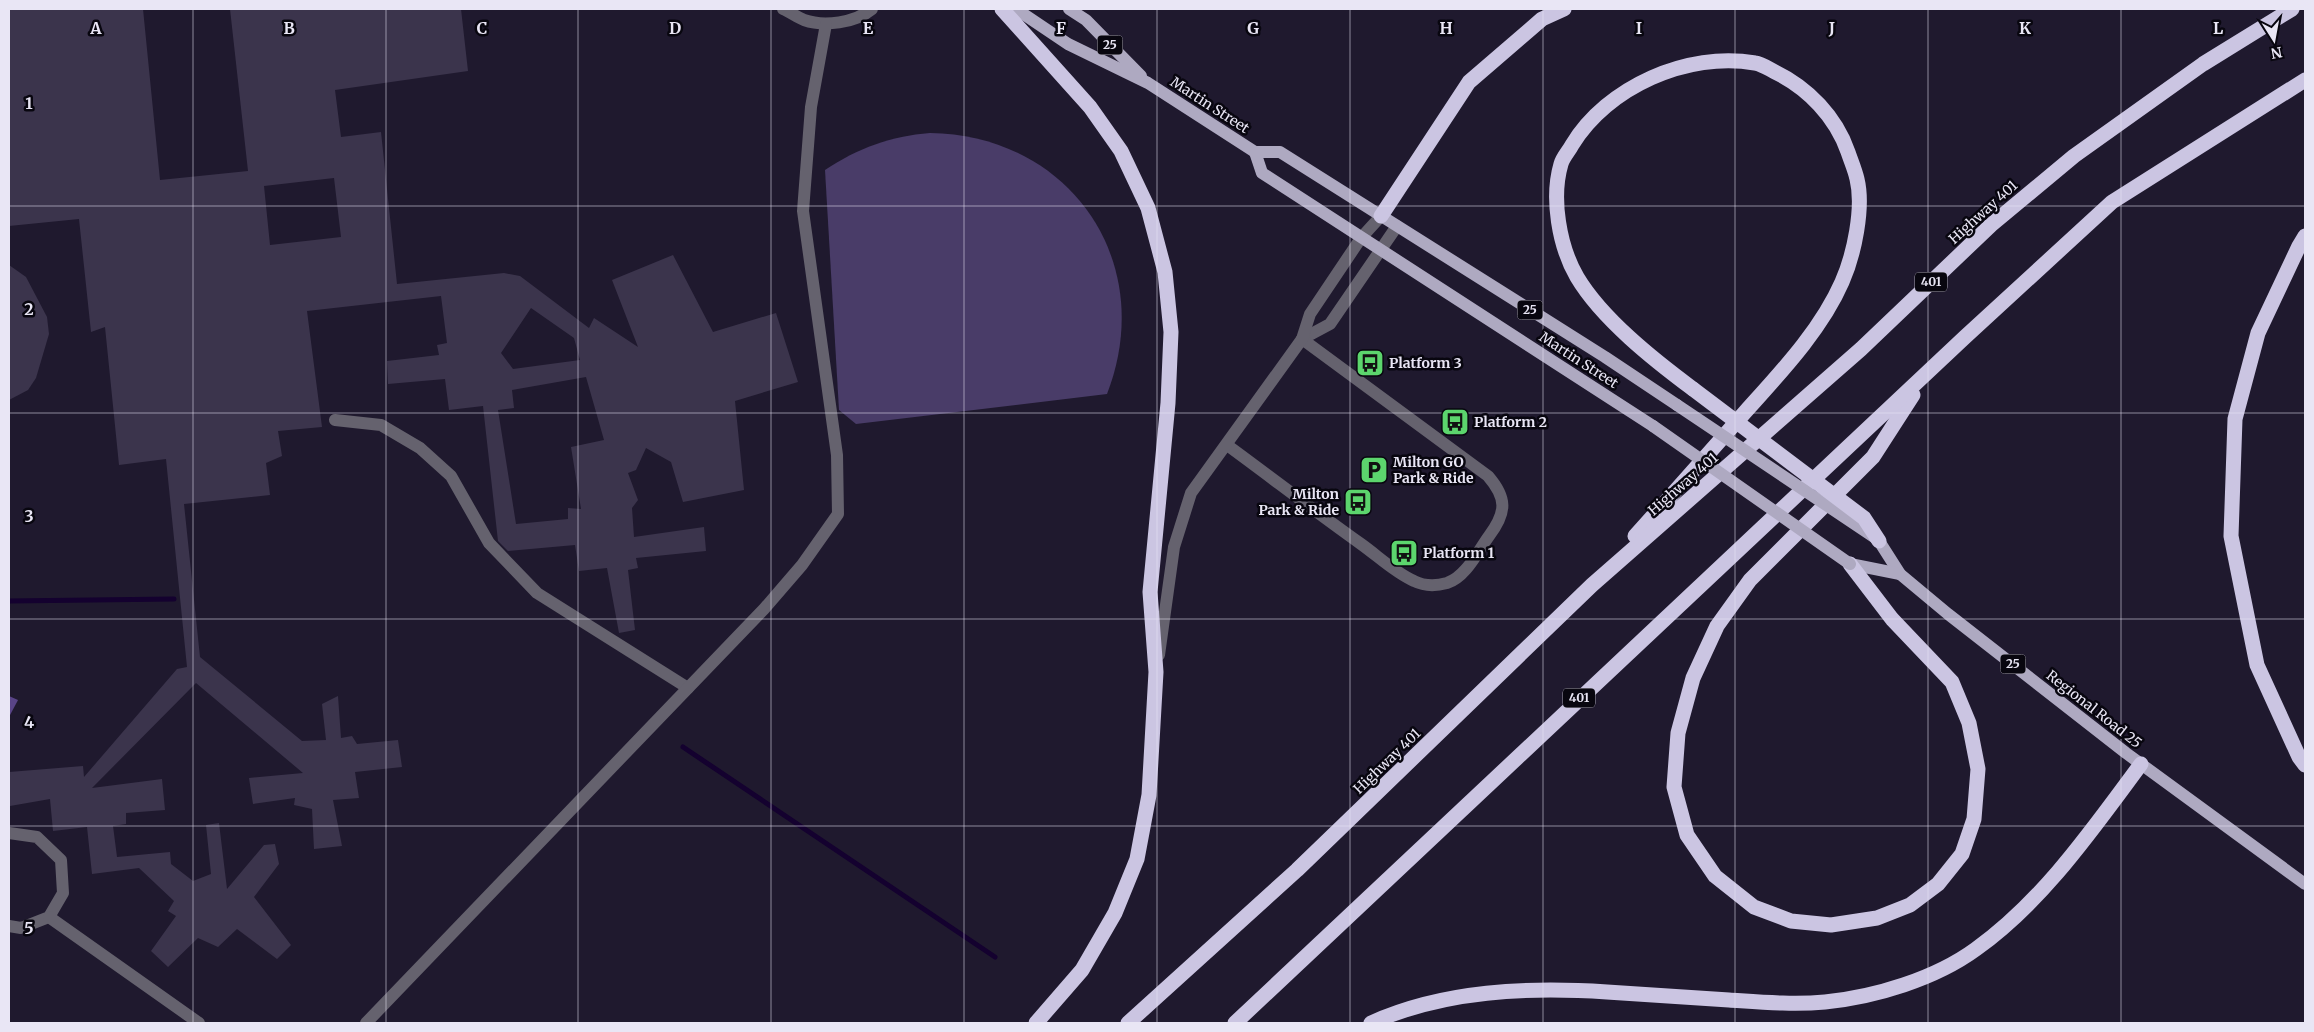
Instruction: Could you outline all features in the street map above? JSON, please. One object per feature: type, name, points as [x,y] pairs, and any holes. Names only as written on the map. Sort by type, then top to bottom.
[{"type":"highway","points":[[1002,9],[1090,107],[1121,151],[1148,208],[1165,272],[1171,332],[1168,404],[1150,592],[1156,672],[1150,795],[1137,859],[1115,912],[1082,970],[1036,1023]]},
{"type":"highway","points":[[1381,216],[1469,82],[1542,19],[1564,9]]},
{"type":"highway","name":"Highway 401","points":[[1128,1023],[1297,870],[1592,585],[1860,349],[1991,225],[2074,156],[2203,64],[2292,9]]},
{"type":"highway","points":[[1592,585],[1774,380],[1817,325],[1845,274],[1858,231],[1858,181],[1843,139],[1823,108],[1795,82],[1758,63],[1719,60],[1681,68],[1638,84],[1602,107],[1579,134],[1561,163],[1556,199],[1561,236],[1577,277],[1604,312],[1628,337],[1693,388],[1864,518],[1879,541]]},
{"type":"highway","name":"401","points":[[1235,1023],[1589,688],[1926,375],[1965,336],[2112,202],[2305,80]]},
{"type":"highway","points":[[2305,236],[2298,246],[2258,334],[2235,419],[2231,536],[2257,665],[2299,757],[2305,765]]},
{"type":"highway","points":[[1850,564],[1892,619],[1952,682],[1969,723],[1978,769],[1974,819],[1962,854],[1938,884],[1910,905],[1877,918],[1831,925],[1791,921],[1754,907],[1715,876],[1687,834],[1674,787],[1678,733],[1693,678],[1717,626],[1750,580],[1873,457],[1926,375]]},
{"type":"highway","points":[[1371,1023],[1388,1016],[1447,999],[1511,991],[1587,991],[1764,1002],[1823,1002],[1872,995],[1921,979],[1974,950],[2018,914],[2088,835],[2141,764]]},
{"type":"main road","name":"Martin Street","points":[[1016,9],[1068,44],[1148,83],[1255,152],[1280,152],[1605,357],[1879,541]]},
{"type":"main road","name":"Martin Street","points":[[1069,9],[1086,20],[1148,83]]},
{"type":"main road","name":"Martin Street","points":[[1255,152],[1262,173],[1653,426],[1850,564],[1900,574]]},
{"type":"main road","name":"Regional Road 25","points":[[1879,541],[1900,574],[1948,614],[2141,764],[2305,884]]},
{"type":"lane","points":[[783,9],[804,20],[826,24],[850,19],[872,9]]},
{"type":"lane","points":[[366,1023],[764,609],[802,565],[838,514],[837,455],[803,212],[811,107],[826,24]]},
{"type":"lane","points":[[1156,672],[1174,547],[1191,493],[1302,339],[1310,314],[1361,238],[1381,216]]},
{"type":"lane","points":[[1302,339],[1330,324],[1397,226]]},
{"type":"lane","points":[[1227,445],[1330,524],[1400,574],[1430,586],[1449,582],[1462,573],[1499,522],[1503,499],[1498,488],[1488,476],[1302,339]]},
{"type":"lane","points":[[335,420],[381,425],[420,448],[451,476],[489,543],[536,593],[688,688]]},
{"type":"lane","points":[[9,833],[36,837],[61,860],[63,892],[49,916],[21,928],[9,926]]},
{"type":"lane","points":[[49,916],[199,1023]]},
{"type":"shaded area","points":[[930,133],[980,139],[1024,156],[1061,182],[1090,215],[1111,254],[1121,298],[1120,345],[1107,394],[856,424],[839,410],[825,170],[850,155],[875,144],[902,137]]},
{"type":"shaded area","points":[[9,696],[18,700],[9,717]]},
{"type":"building","points":[[9,9],[143,9],[160,180],[248,171],[230,9],[461,9],[468,71],[335,90],[341,137],[381,132],[397,284],[504,273],[520,276],[589,328],[594,318],[638,347],[612,280],[673,255],[713,332],[776,313],[798,382],[735,401],[744,490],[683,502],[671,462],[646,448],[636,470],[628,473],[638,500],[632,508],[634,537],[704,527],[706,551],[636,558],[638,568],[628,570],[635,630],[619,633],[607,568],[579,571],[575,545],[508,551],[498,541],[483,406],[449,410],[445,379],[388,384],[387,361],[439,355],[437,345],[447,343],[441,296],[307,311],[322,427],[278,431],[282,456],[266,463],[270,495],[184,504],[200,657],[302,741],[326,740],[322,704],[338,696],[341,738],[352,736],[357,744],[398,740],[402,767],[355,772],[359,798],[333,800],[342,846],[314,849],[312,809],[294,805],[295,798],[253,804],[249,778],[303,773],[196,683],[92,788],[162,779],[165,810],[126,813],[126,824],[113,826],[117,857],[170,852],[171,864],[193,881],[211,874],[206,825],[219,823],[227,889],[264,845],[275,844],[279,864],[254,897],[291,945],[277,959],[237,929],[218,947],[198,938],[168,967],[151,951],[176,916],[168,911],[174,901],[139,868],[92,874],[87,827],[53,831],[50,799],[10,806],[9,772],[83,766],[84,777],[177,669],[187,667],[166,459],[119,465],[105,327],[91,332],[79,219],[9,226]],"holes":[[[334,178],[341,237],[270,245],[264,186]],[[531,308],[574,338],[580,360],[513,369],[501,353]],[[586,377],[604,440],[571,447],[581,509],[568,508],[568,519],[516,524],[498,410],[514,408],[512,390]]]},
{"type":"building","points":[[9,265],[26,277],[47,317],[49,334],[36,378],[28,390],[9,400]]},
{"type":"waterway","points":[[9,601],[174,599]]},
{"type":"waterway","points":[[683,747],[995,957]]},
{"type":"place","name":"Platform 3","points":[[1370,363]]},
{"type":"place","name":"Platform 2","points":[[1455,422]]},
{"type":"place","name":"Milton GO Park & Ride","points":[[1374,470]]},
{"type":"place","name":"Milton Park & Ride","points":[[1358,502]]},
{"type":"place","name":"Platform 1","points":[[1404,553]]}]
